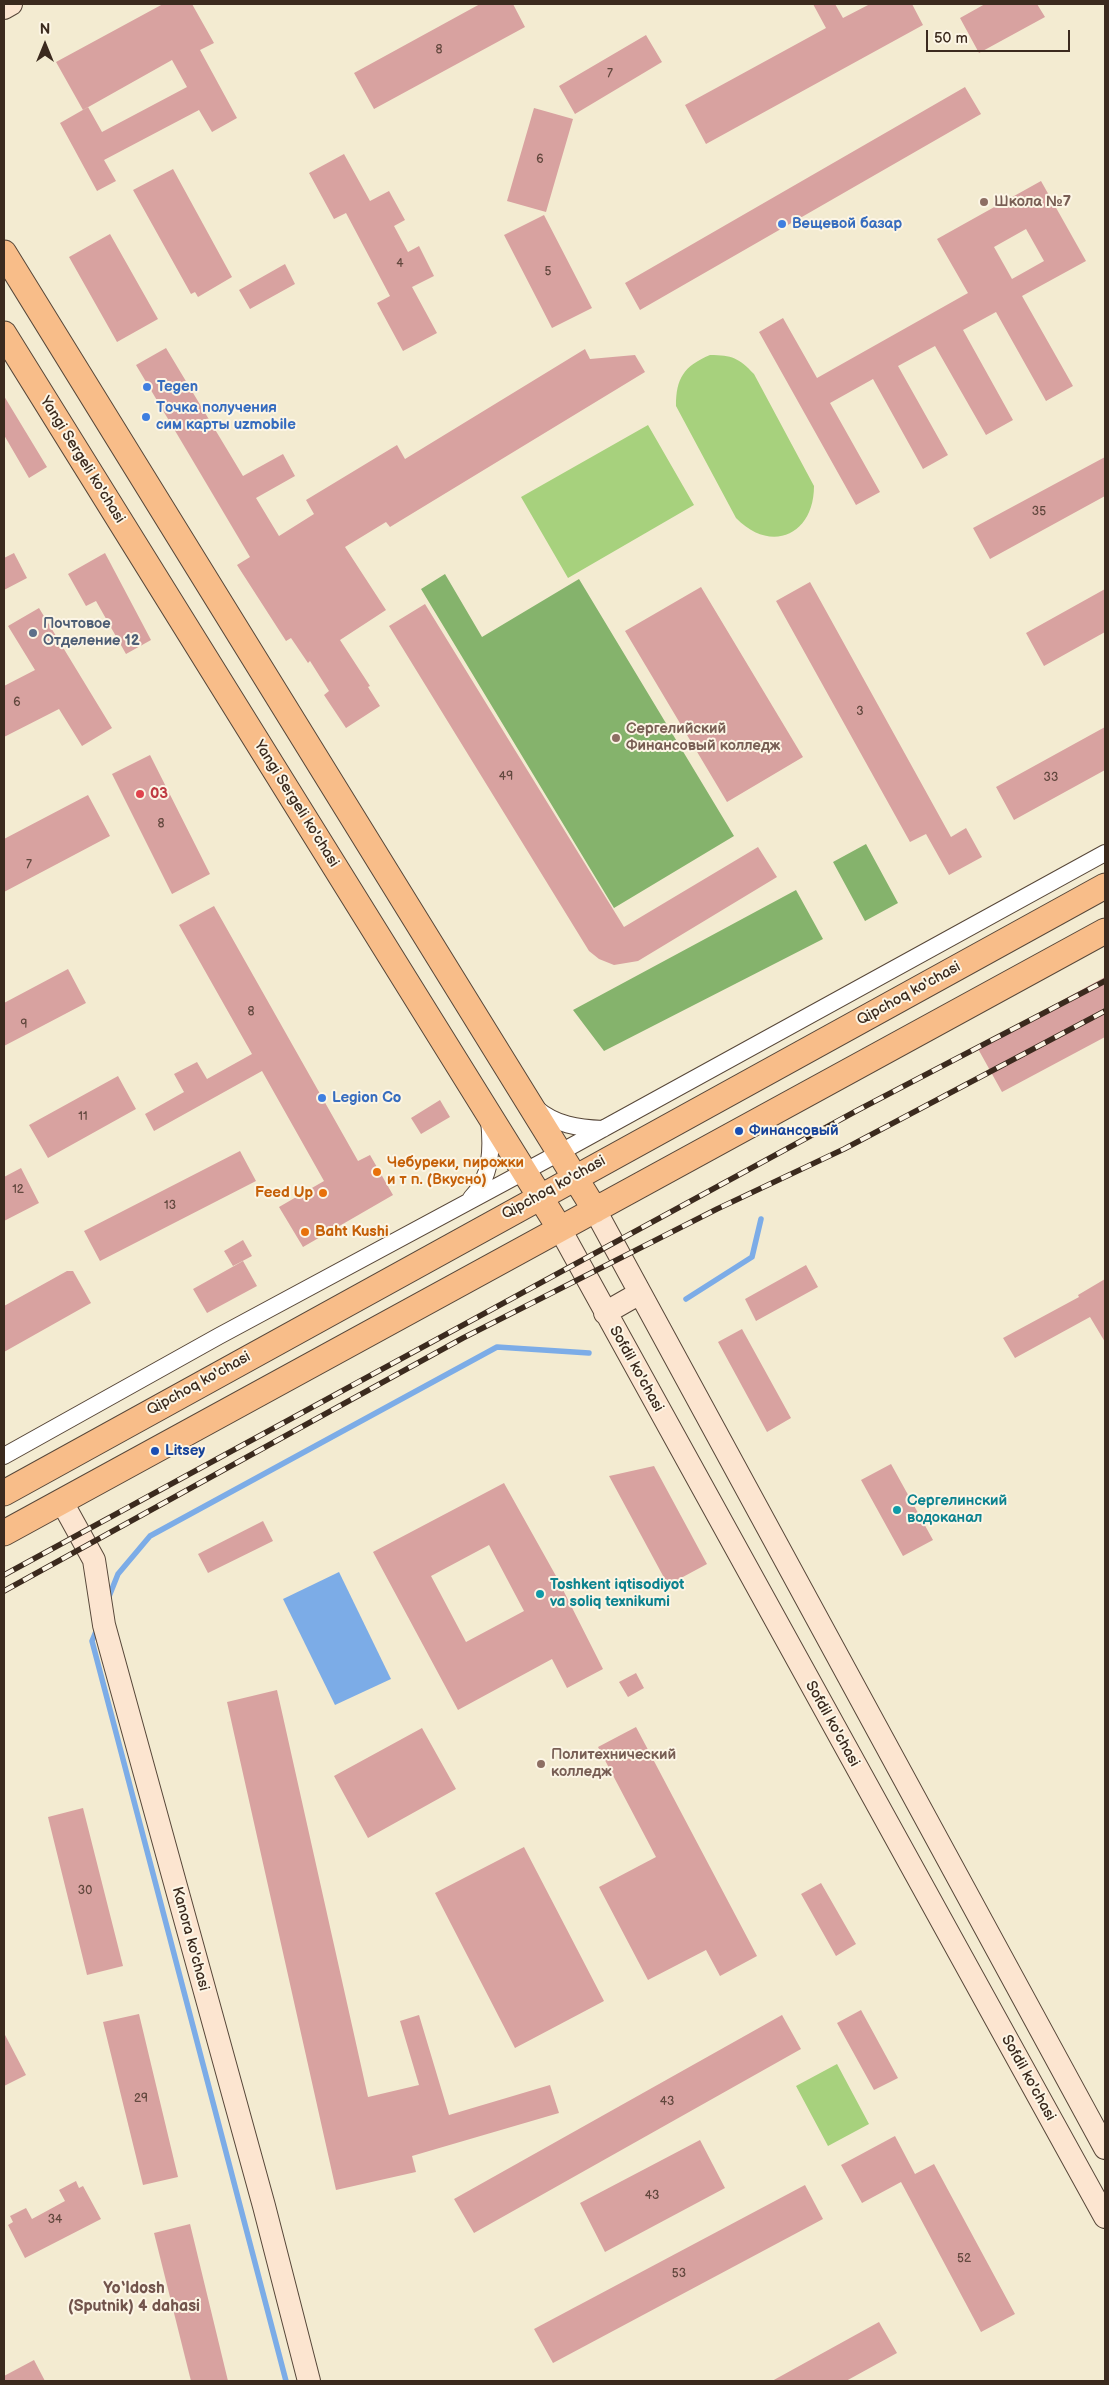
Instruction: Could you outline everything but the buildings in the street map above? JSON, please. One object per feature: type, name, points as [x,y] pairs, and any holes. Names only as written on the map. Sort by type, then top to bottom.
[{"type":"main road","points":[[4,253],[594,1210]]},
{"type":"main road","name":"Yangi Sergeli ko'chasi","points":[[4,334],[560,1229]]},
{"type":"main road","name":"Qipchoq ko'chasi","points":[[4,1492],[1105,886]]},
{"type":"main road","points":[[4,1534],[1105,931]]},
{"type":"main road","points":[[978,956],[997,990]]},
{"type":"main road","points":[[560,1229],[574,1177]]},
{"type":"main road","points":[[116,1429],[135,1462]]},
{"type":"street","points":[[4,8],[11,4]]},
{"type":"street","name":"Qipchoq ko'chasi","points":[[4,1456],[219,1336],[604,1129],[1105,853]]},
{"type":"street","points":[[523,1094],[543,1114],[556,1121],[584,1128],[604,1129]]},
{"type":"street","name":"Qipchoq ko'chasi","points":[[468,1202],[478,1192],[487,1172],[491,1138],[488,1114]]},
{"type":"street","points":[[594,1210],[1105,2148]]},
{"type":"street","name":"Sofdil ko'chasi","points":[[560,1229],[1105,2218]]},
{"type":"street","points":[[605,1313],[640,1293]]},
{"type":"street","name":"Kanora ko'chasi","points":[[62,1502],[94,1560],[102,1615],[264,2206],[309,2381]]},
{"type":"street","points":[[914,1872],[946,1854]]},
{"type":"green space","points":[[710,355],[735,358],[754,374],[814,486],[812,503],[807,517],[799,527],[788,534],[776,537],[763,535],[749,529],[736,518],[676,406],[676,396],[683,374],[701,359]]},
{"type":"green space","points":[[648,425],[694,505],[568,578],[521,497]]},
{"type":"green space","points":[[445,574],[482,637],[579,579],[734,836],[614,908],[421,589]]},
{"type":"green space","points":[[866,844],[898,903],[865,921],[833,862]]},
{"type":"green space","points":[[796,890],[823,939],[604,1051],[573,1010]]},
{"type":"green space","points":[[837,2064],[869,2124],[828,2146],[796,2086]]},
{"type":"water","points":[[339,1572],[391,1679],[335,1705],[283,1599]]},
{"type":"waterway","points":[[686,1299],[752,1257],[761,1219]]},
{"type":"waterway","points":[[108,1599],[118,1574],[150,1536],[497,1347],[589,1353]]},
{"type":"waterway","points":[[97,1629],[92,1641],[286,2381]]},
{"type":"railway","points":[[4,1575],[858,1110],[1105,981]]},
{"type":"railway","points":[[4,1591],[463,1338],[717,1209],[844,1149],[1105,1011]]},
{"type":"place","name":"Школа №7","points":[[984,202]]},
{"type":"place","name":"Вещевой базар","points":[[782,224]]},
{"type":"place","name":"Tegen","points":[[147,387]]},
{"type":"place","name":"Точка получения сим карты uzmobile","points":[[146,417]]},
{"type":"place","name":"Почтовое Отделение 12","points":[[33,633]]},
{"type":"place","name":"Сергелийский Финансовый колледж","points":[[616,738]]},
{"type":"place","name":"03","points":[[140,794]]},
{"type":"place","name":"Legion Co","points":[[322,1098]]},
{"type":"place","name":"Финансовый","points":[[739,1131]]},
{"type":"place","name":"Чебуреки, пирожки и т п. (Вкусно)","points":[[377,1172]]},
{"type":"place","name":"Feed Up","points":[[323,1193]]},
{"type":"place","name":"Baht Kushi","points":[[305,1232]]},
{"type":"place","name":"Litsey","points":[[155,1451]]},
{"type":"place","name":"Сергелинский водоканал","points":[[897,1510]]},
{"type":"place","name":"Toshkent iqtisodiyot va soliq texnikumi","points":[[540,1594]]},
{"type":"place","name":"Политехнический колледж","points":[[541,1764]]},
{"type":"district","name":"Yo‘ldosh (Sputnik) 4 dahasi","points":[[134,2298]]}]
